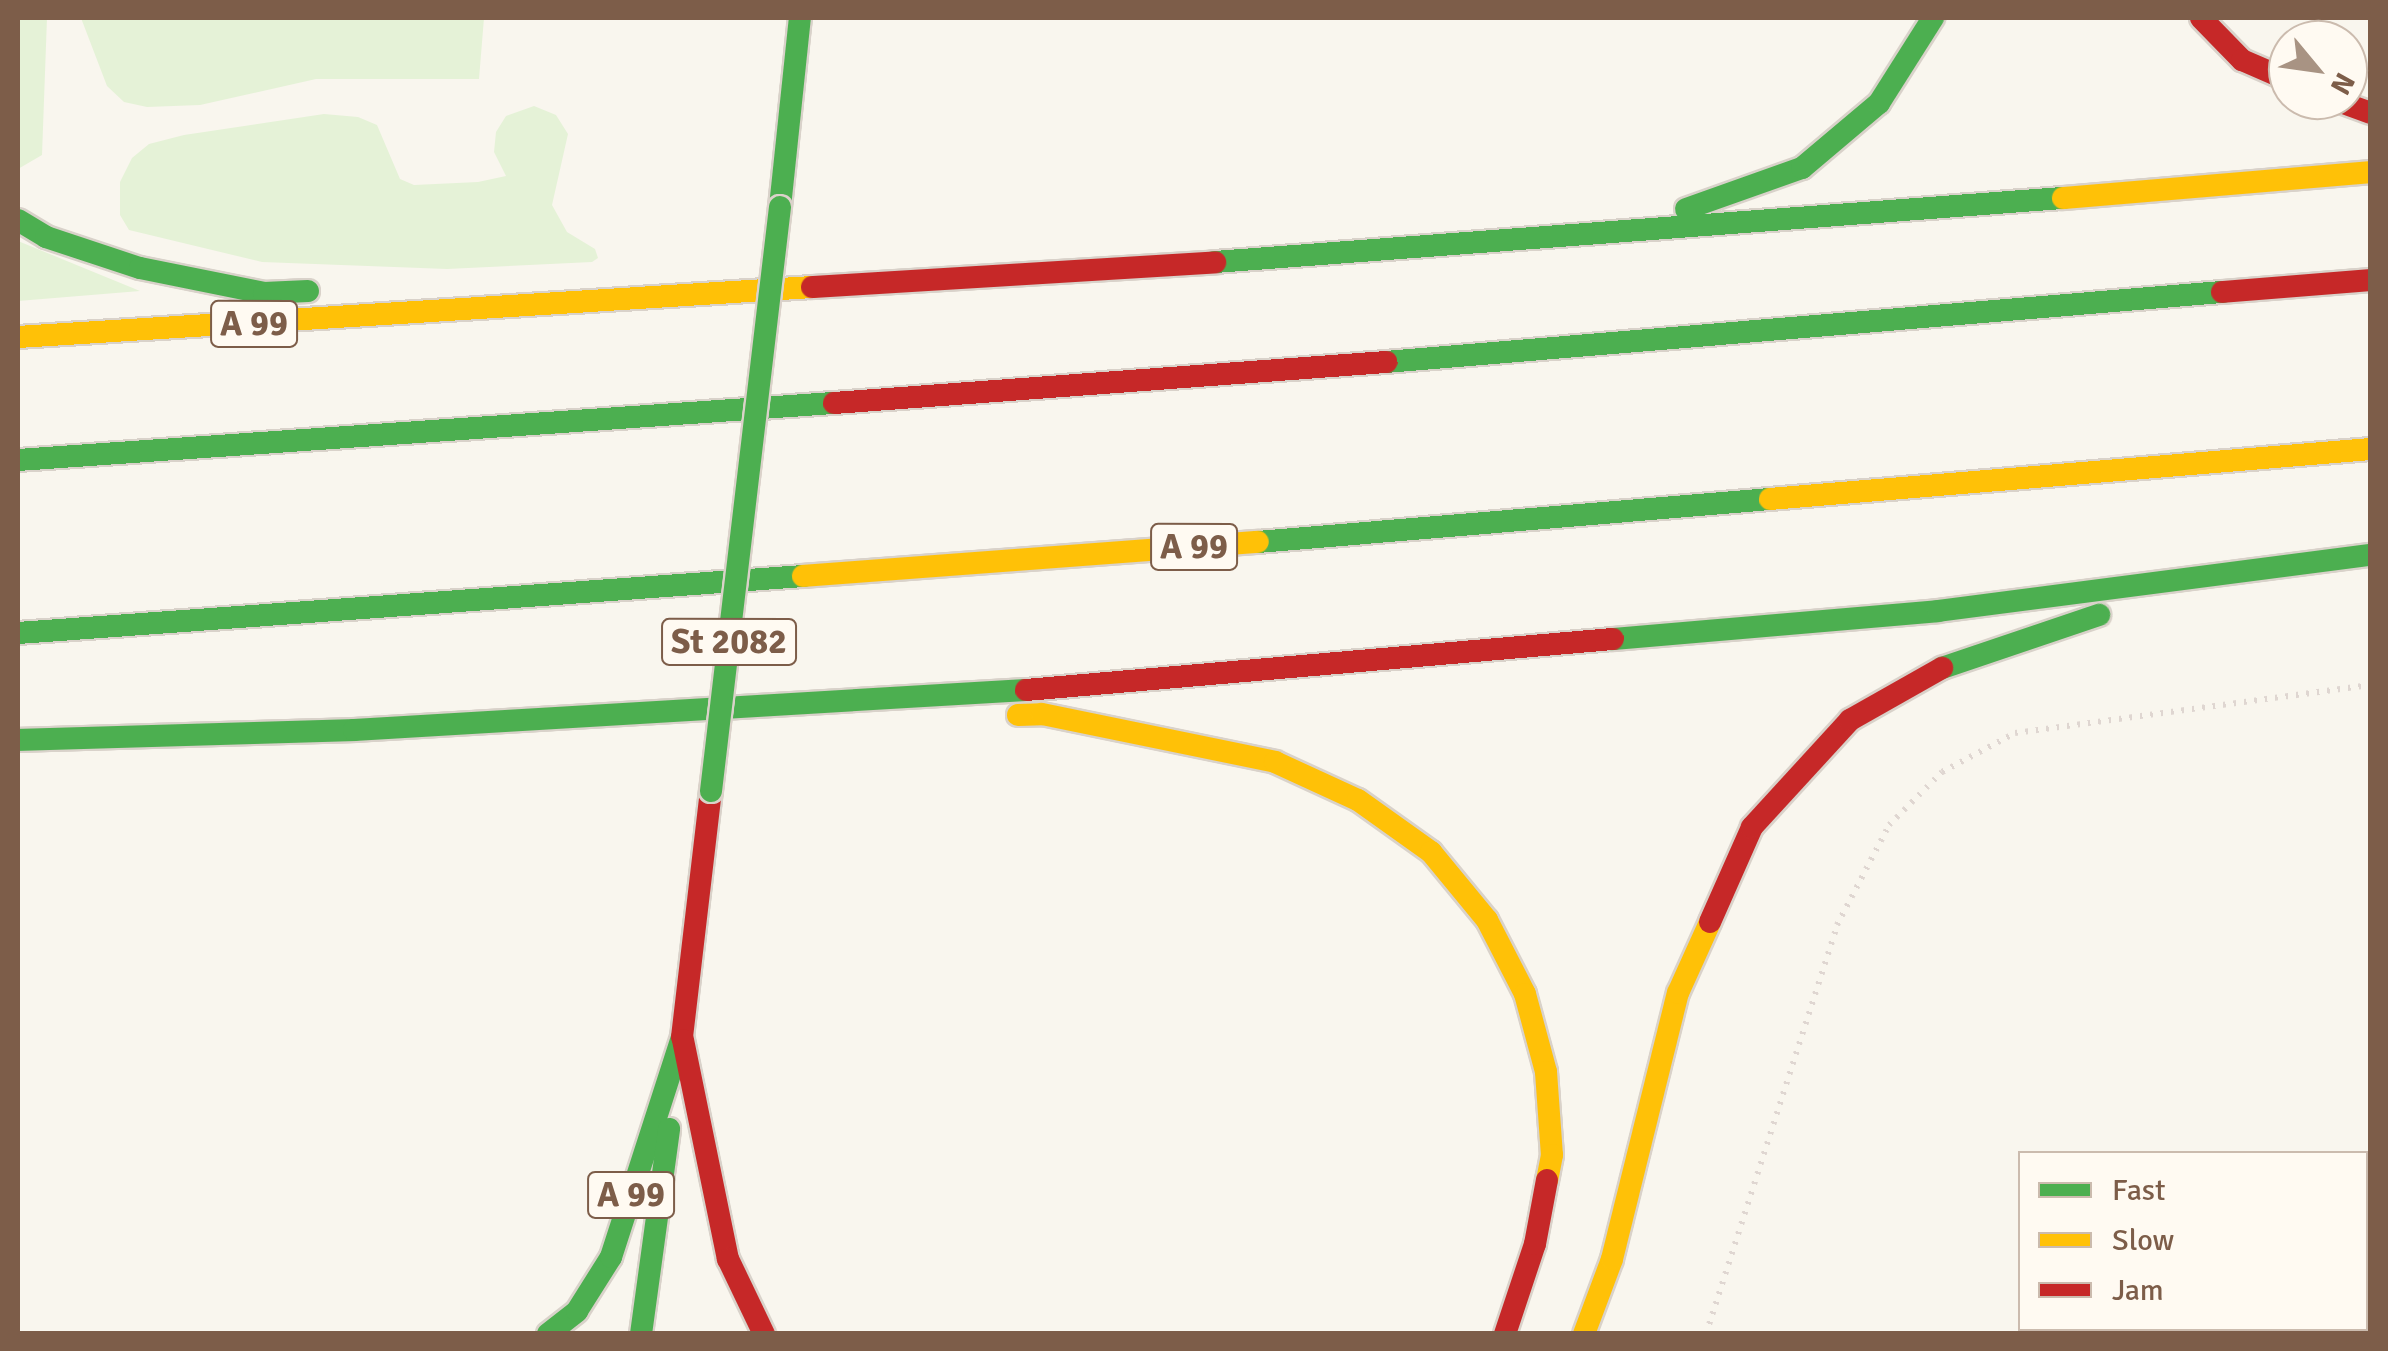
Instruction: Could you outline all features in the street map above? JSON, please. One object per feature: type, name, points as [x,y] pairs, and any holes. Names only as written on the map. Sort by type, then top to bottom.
[{"type":"main road","name":"St 2082","points":[[642,1334],[682,1037],[800,18]]},
{"type":"main road","points":[[1592,238],[1802,168],[1880,103],[1933,18]]},
{"type":"main road","points":[[2200,18],[2242,60],[2268,71]]},
{"type":"main road","points":[[379,288],[437,286],[490,311],[1592,238],[2370,172]]},
{"type":"main road","points":[[18,220],[46,237],[140,268],[264,293],[341,290]]},
{"type":"main road","points":[[18,460],[1280,372],[2370,280]]},
{"type":"main road","name":"A 99","points":[[18,338],[490,311]]},
{"type":"main road","name":"A 99","points":[[18,633],[1250,543],[2370,449]]},
{"type":"main road","points":[[18,740],[354,730],[828,705],[1938,611],[2370,555]]},
{"type":"main road","points":[[1584,1334],[1612,1259],[1678,993],[1752,827],[1850,720],[1953,662],[2104,613],[2370,574]]},
{"type":"main road","points":[[828,705],[873,722],[1042,714],[1275,762],[1358,800],[1431,852],[1487,920],[1525,994],[1546,1072],[1552,1155],[1535,1244],[1505,1334]]},
{"type":"main road","points":[[682,1037],[728,1259],[764,1334]]},
{"type":"main road","name":"A 99","points":[[548,1334],[577,1311],[611,1257],[682,1037]]},
{"type":"path","points":[[1706,1334],[1836,925],[1889,826],[1942,772],[2016,733],[2370,685]]},
{"type":"green space","points":[[18,18],[47,18],[42,155],[18,169]]},
{"type":"green space","points":[[81,18],[484,18],[479,79],[316,79],[200,105],[147,107],[124,102],[107,86]]},
{"type":"green space","points":[[534,106],[556,115],[568,134],[552,205],[567,232],[595,249],[598,258],[592,262],[447,269],[262,262],[129,230],[120,215],[120,182],[132,158],[149,144],[324,114],[358,117],[377,125],[400,179],[414,185],[478,182],[506,176],[494,152],[496,132],[506,116]]},
{"type":"green space","points":[[18,241],[140,291],[18,301]]},
{"type":"traffic: fast","points":[[780,207],[800,18]]},
{"type":"traffic: fast","points":[[1686,209],[1802,168],[1879,103],[1933,18]]},
{"type":"traffic: fast","points":[[1215,262],[2063,198]]},
{"type":"traffic: fast","points":[[711,791],[780,207]]},
{"type":"traffic: fast","points":[[18,220],[46,237],[140,268],[264,293],[308,291]]},
{"type":"traffic: fast","points":[[1386,362],[2222,292]]},
{"type":"traffic: fast","points":[[18,460],[834,403]]},
{"type":"traffic: fast","points":[[1258,542],[1770,499]]},
{"type":"traffic: fast","points":[[1613,639],[1938,611],[2370,555]]},
{"type":"traffic: fast","points":[[18,633],[803,576]]},
{"type":"traffic: fast","points":[[1942,668],[2099,615]]},
{"type":"traffic: fast","points":[[18,740],[354,730],[1026,690]]},
{"type":"traffic: fast","points":[[548,1334],[577,1311],[611,1257],[682,1037]]},
{"type":"traffic: fast","points":[[641,1334],[669,1129]]},
{"type":"traffic: slow","points":[[2063,198],[2370,172]]},
{"type":"traffic: slow","points":[[18,337],[812,287]]},
{"type":"traffic: slow","points":[[1770,499],[2370,449]]},
{"type":"traffic: slow","points":[[803,576],[1258,542]]},
{"type":"traffic: slow","points":[[1018,715],[1042,714],[1275,762],[1358,800],[1431,852],[1487,920],[1525,994],[1546,1072],[1552,1155],[1547,1180]]},
{"type":"traffic: slow","points":[[1584,1334],[1612,1259],[1678,993],[1710,922]]},
{"type":"traffic: jam","points":[[2201,18],[2242,60],[2268,71]]},
{"type":"traffic: jam","points":[[812,287],[1215,262]]},
{"type":"traffic: jam","points":[[2222,292],[2370,280]]},
{"type":"traffic: jam","points":[[834,403],[1386,362]]},
{"type":"traffic: jam","points":[[1026,690],[1613,639]]},
{"type":"traffic: jam","points":[[1710,922],[1752,827],[1850,720],[1942,668]]},
{"type":"traffic: jam","points":[[682,1037],[711,791]]},
{"type":"traffic: jam","points":[[683,1040],[728,1259],[764,1334]]},
{"type":"traffic: jam","points":[[1505,1334],[1535,1244],[1547,1180]]}]
